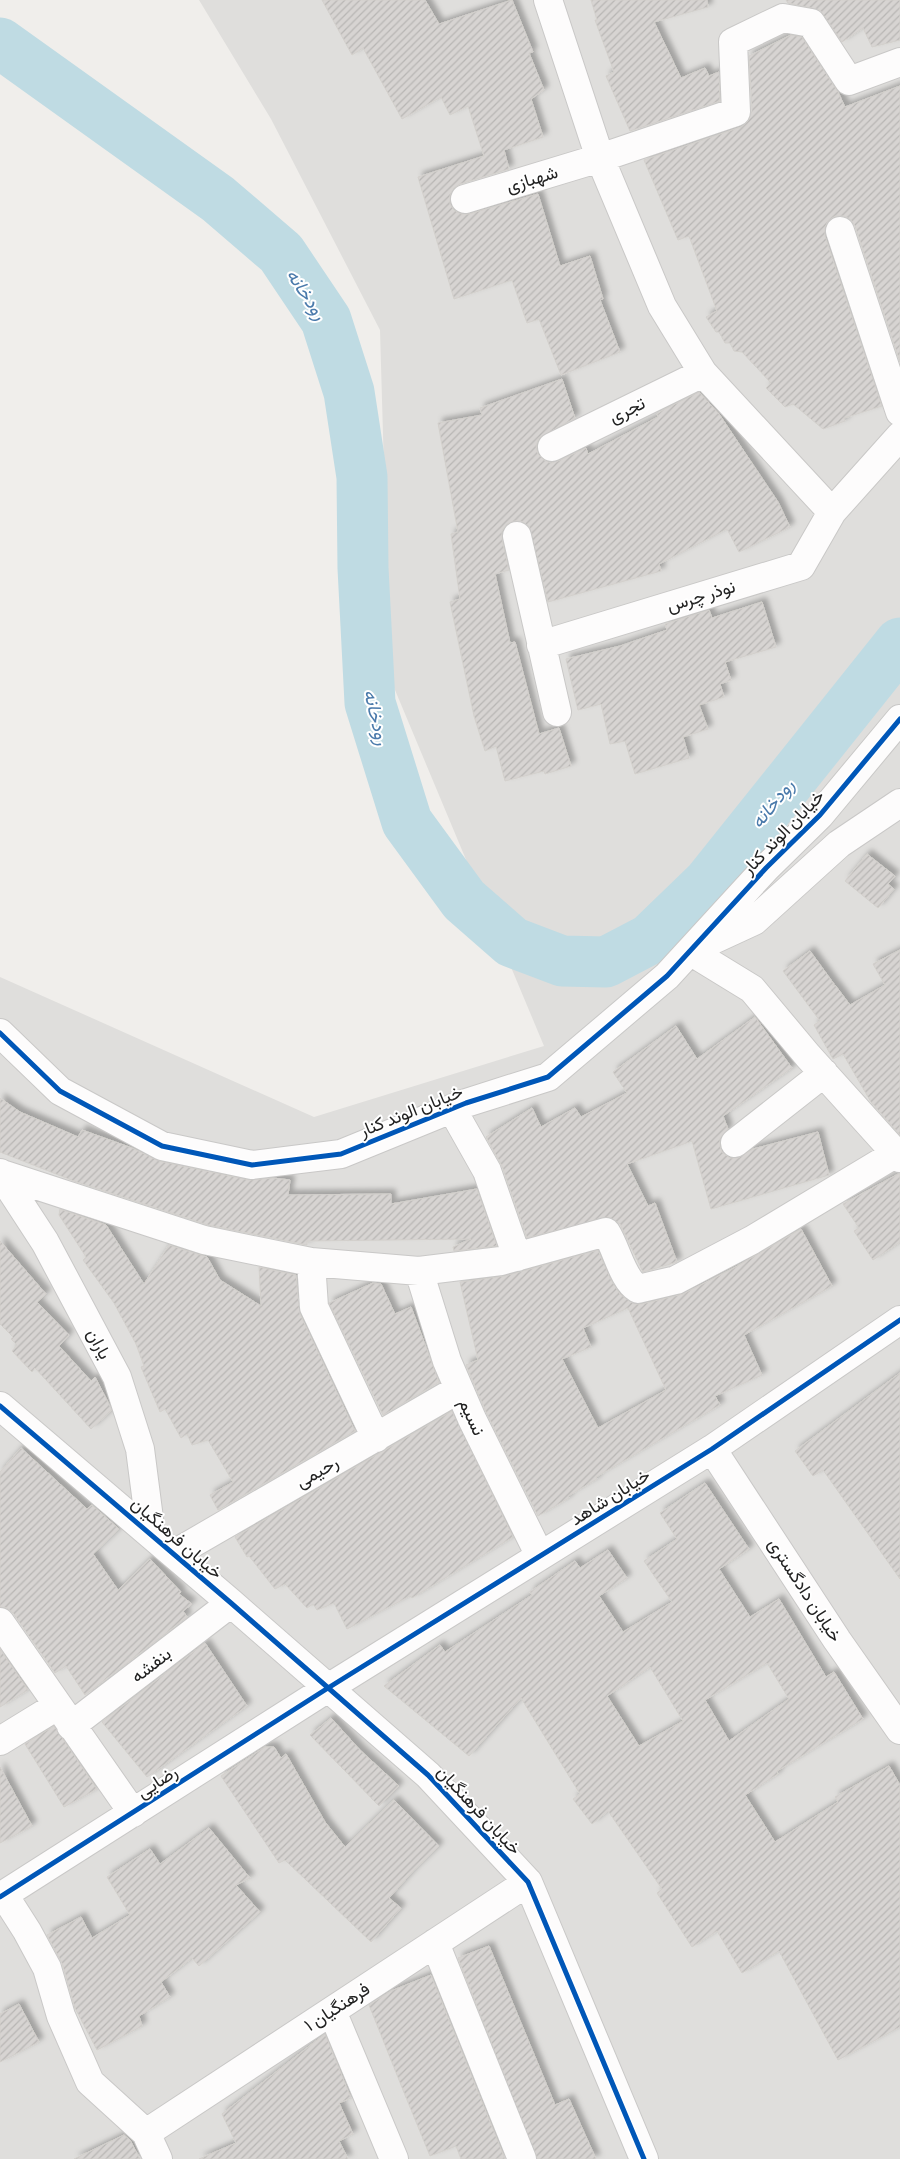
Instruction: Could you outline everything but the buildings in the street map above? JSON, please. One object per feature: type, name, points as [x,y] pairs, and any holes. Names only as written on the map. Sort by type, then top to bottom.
[{"type":"street","points":[[548,0],[600,158],[662,306],[702,373],[832,512]]},
{"type":"street","name":"شهبازی","points":[[465,199],[600,158],[736,112],[733,42],[783,18],[811,23],[849,82],[900,62]]},
{"type":"street","points":[[840,231],[900,412]]},
{"type":"street","name":"تجری","points":[[552,447],[702,373]]},
{"type":"street","name":"نوذر چرس","points":[[541,644],[800,566],[832,512],[900,436]]},
{"type":"street","points":[[517,536],[557,712]]},
{"type":"street","name":"خیابان الوند کنار","points":[[0,1033],[60,1091],[162,1146],[252,1165],[341,1154],[452,1109],[548,1077],[667,976],[766,868],[820,815],[900,719]]},
{"type":"street","points":[[690,951],[754,921],[839,844],[900,803]]},
{"type":"street","points":[[1,1174],[204,1240],[311,1262],[418,1271],[501,1261],[606,1232],[615,1246],[630,1284],[638,1289],[676,1280],[752,1240],[899,1154],[824,1073],[752,989],[690,951]]},
{"type":"street","points":[[735,1143],[824,1073]]},
{"type":"street","points":[[452,1109],[486,1171],[517,1257]]},
{"type":"street","name":"یاران","points":[[1,1174],[45,1242],[117,1377],[140,1449],[151,1534]]},
{"type":"street","points":[[311,1262],[314,1307],[376,1438]]},
{"type":"street","name":"نسیم","points":[[418,1271],[447,1361],[540,1556]]},
{"type":"street","name":"خیابان شاهد","points":[[328,1688],[712,1449],[900,1320]]},
{"type":"street","name":"رحیمی","points":[[174,1554],[459,1389]]},
{"type":"street","name":"خیابان فرهنگیان","points":[[0,1406],[151,1534],[428,1775],[528,1882],[644,2159]]},
{"type":"street","name":"خیابان دادگستری","points":[[712,1449],[837,1640],[900,1730]]},
{"type":"street","name":"بنفشه","points":[[0,1741],[64,1716],[231,1603]]},
{"type":"street","points":[[0,1622],[133,1814]]},
{"type":"street","name":"رضایی","points":[[2,1896],[328,1688]]},
{"type":"street","name":"فرهنگیان ۱","points":[[146,2133],[528,1882]]},
{"type":"street","points":[[2,1896],[27,1931],[47,1968],[61,2016],[90,2082],[146,2133],[158,2159]]},
{"type":"street","points":[[435,1943],[522,2159]]},
{"type":"street","points":[[332,2010],[394,2159]]},
{"type":"shaded area","points":[[199,0],[900,0],[900,2159],[0,2159],[0,977],[314,1117],[544,1046],[390,678],[380,330],[271,119]]},
{"type":"waterway","name":"رودخانه","points":[[0,43],[218,199],[281,253],[326,320],[349,392],[362,477],[363,568],[370,703],[407,822],[464,900],[512,942],[562,961],[606,962],[650,939],[709,882],[900,643]]},
{"type":"cycle path","points":[[0,1033],[60,1091],[162,1146],[252,1165],[341,1154],[466,1103],[548,1077],[667,976],[766,868],[820,815],[900,719]]},
{"type":"cycle path","points":[[0,1897],[328,1688],[712,1449],[900,1320]]},
{"type":"cycle path","points":[[0,1406],[231,1603],[428,1775],[528,1882],[644,2159]]}]
